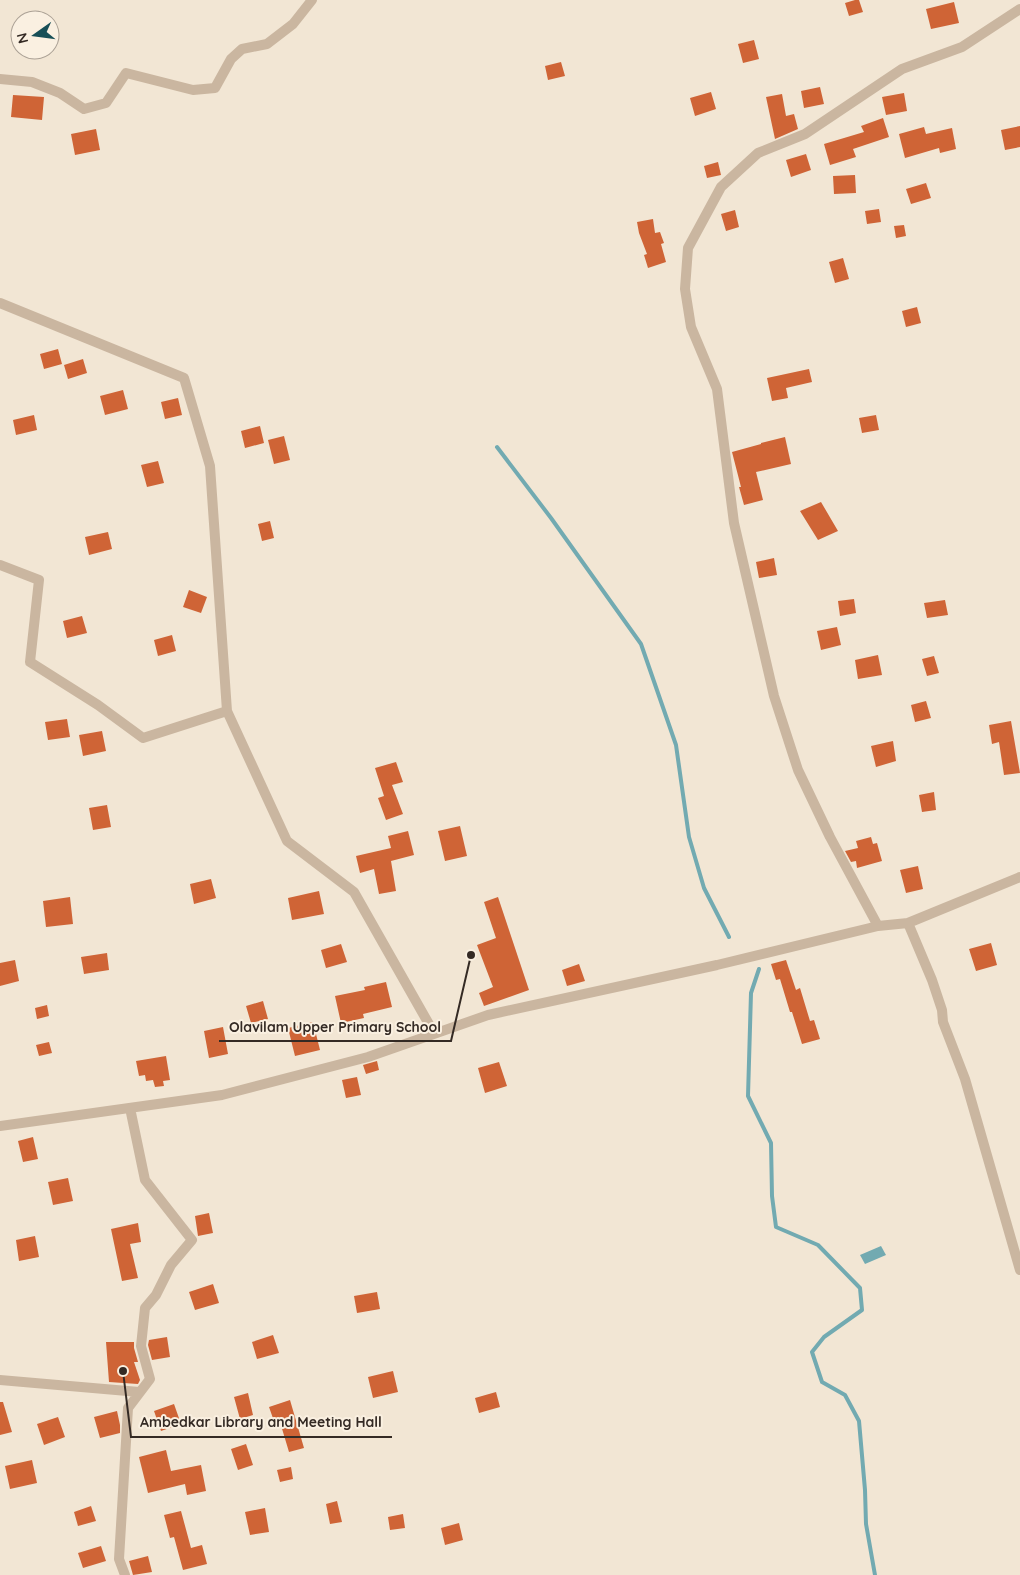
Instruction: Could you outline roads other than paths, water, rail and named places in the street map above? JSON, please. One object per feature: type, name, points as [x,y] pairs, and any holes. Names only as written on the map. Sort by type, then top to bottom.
[{"type":"street","points":[[0,79],[32,82],[60,93],[84,108],[106,103],[126,73],[193,90],[215,88],[231,59],[242,49],[267,44],[293,24],[312,0]]},
{"type":"street","points":[[878,926],[830,837],[798,770],[774,696],[734,523],[717,390],[691,327],[685,288],[688,248],[721,187],[758,153],[805,134],[902,69],[962,47],[1020,9]]},
{"type":"street","points":[[0,303],[184,378],[210,466],[227,711],[287,841],[354,892],[434,1034]]},
{"type":"street","points":[[0,565],[39,580],[30,662],[98,705],[142,738],[227,711]]},
{"type":"street","points":[[0,1126],[222,1095],[368,1057],[488,1015],[716,965],[878,926],[908,923],[1020,877]]},
{"type":"street","points":[[908,923],[932,980],[942,1010],[943,1022],[965,1079],[1020,1270]]},
{"type":"street","points":[[125,1575],[119,1559],[128,1408],[150,1379],[140,1346],[145,1308],[156,1294],[172,1265],[192,1240],[145,1180],[130,1108]]},
{"type":"street","points":[[0,1380],[140,1392]]},
{"type":"water","points":[[881,1246],[886,1255],[865,1264],[860,1255]]},
{"type":"waterway","points":[[497,447],[551,518],[641,644],[676,745],[689,837],[704,888],[729,937]]},
{"type":"waterway","points":[[759,969],[751,993],[748,1096],[771,1143],[772,1196],[776,1227],[818,1245],[860,1288],[862,1310],[824,1337],[812,1352],[822,1382],[845,1395],[859,1421],[866,1524],[875,1575]]},
{"type":"place","name":"Olavilam Upper Primary School","points":[[471,955]]},
{"type":"place","name":"Ambedkar Library and Meeting Hall","points":[[123,1371]]}]
